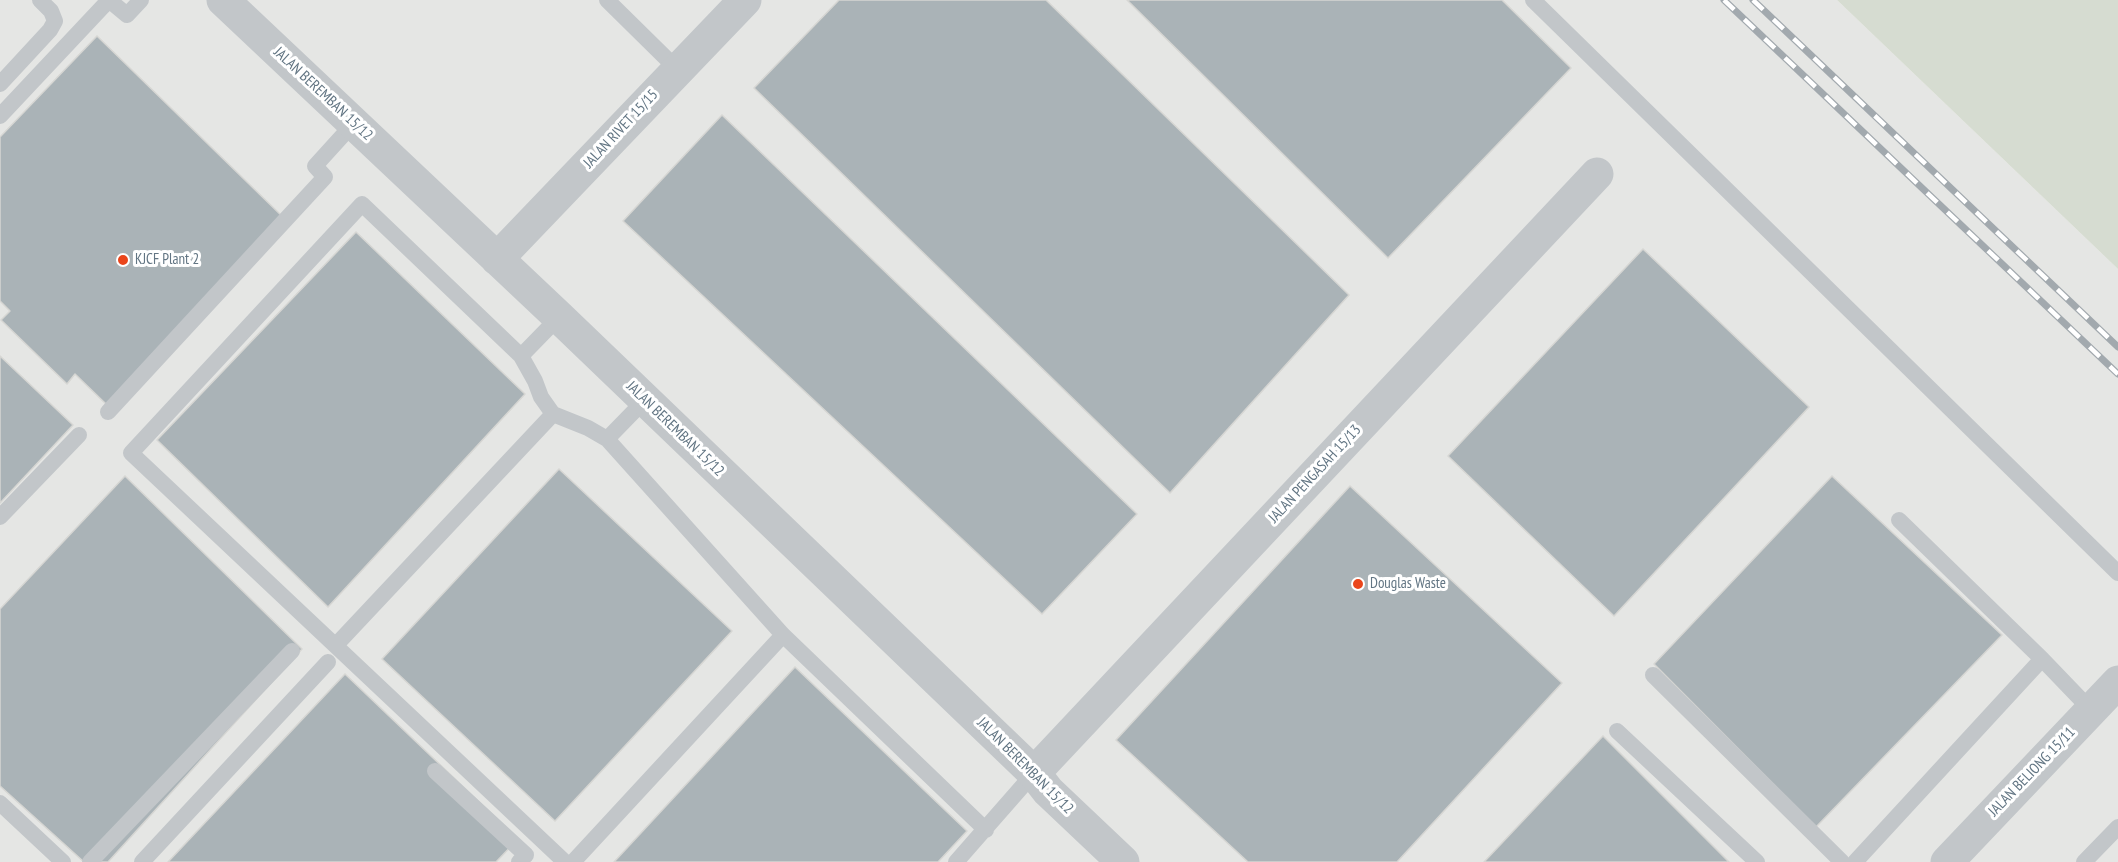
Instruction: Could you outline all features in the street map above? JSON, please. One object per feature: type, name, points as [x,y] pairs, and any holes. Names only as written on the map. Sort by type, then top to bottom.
[{"type":"street","name":"JALAN BEREMBAN 15/12","points":[[223,0],[559,317],[1034,773],[1048,791],[1122,862]]},
{"type":"street","name":"JALAN RIVET 15/15","points":[[497,259],[745,0]]},
{"type":"street","name":"JALAN PENGASAH 15/13","points":[[1034,773],[1597,174]]},
{"type":"street","name":"JALAN BELIONG 15/11","points":[[1947,862],[2118,682]]},
{"type":"lane","points":[[0,84],[50,30],[55,21],[51,11],[39,0]]},
{"type":"lane","points":[[0,116],[109,0],[127,15],[141,0]]},
{"type":"lane","points":[[607,0],[677,69]]},
{"type":"lane","points":[[1533,0],[2118,573]]},
{"type":"lane","points":[[108,412],[325,177],[315,166],[354,123]]},
{"type":"lane","points":[[565,862],[131,453],[362,204],[521,356],[536,381],[541,397],[553,414],[588,428],[607,439],[783,635],[986,830]]},
{"type":"lane","points":[[521,356],[559,317]]},
{"type":"lane","points":[[607,439],[645,400]]},
{"type":"lane","points":[[336,645],[553,414]]},
{"type":"lane","points":[[0,517],[79,435]]},
{"type":"lane","points":[[1899,520],[2091,710]]},
{"type":"lane","points":[[573,862],[783,635]]},
{"type":"lane","points":[[90,862],[292,651]]},
{"type":"lane","points":[[1855,862],[2042,659]]},
{"type":"lane","points":[[142,862],[328,662]]},
{"type":"lane","points":[[1653,675],[1842,862]]},
{"type":"lane","points":[[1617,731],[1757,862]]},
{"type":"lane","points":[[435,771],[526,855],[519,862]]},
{"type":"lane","points":[[956,862],[1034,773]]},
{"type":"lane","points":[[0,803],[63,862]]},
{"type":"lane","points":[[2084,862],[2118,827]]},
{"type":"shaded area","points":[[0,0],[1837,0],[2118,269],[2118,862],[0,862]]},
{"type":"shaded area","points":[[1837,0],[2118,0],[2118,269]]},
{"type":"building","points":[[839,0],[1046,0],[1349,295],[1170,493],[754,88]]},
{"type":"building","points":[[1127,0],[1502,0],[1571,68],[1388,258]]},
{"type":"building","name":"KJCF Plant 2","points":[[97,36],[285,219],[106,404],[75,374],[67,384],[1,320],[10,311],[0,301],[0,137]]},
{"type":"building","points":[[722,115],[1137,514],[1042,614],[623,221]]},
{"type":"building","points":[[356,232],[525,394],[328,607],[157,440]]},
{"type":"building","points":[[1643,249],[1809,407],[1614,616],[1448,456]]},
{"type":"building","points":[[0,356],[73,425],[0,503]]},
{"type":"building","points":[[559,469],[732,631],[555,821],[382,659]]},
{"type":"building","points":[[125,476],[302,649],[108,862],[84,862],[0,786],[0,609]]},
{"type":"building","points":[[1832,476],[2002,635],[1816,827],[1654,664]]},
{"type":"building","name":"Douglas Waste","points":[[1350,486],[1562,683],[1397,862],[1248,862],[1116,740]]},
{"type":"building","points":[[795,667],[967,831],[938,862],[614,862]]},
{"type":"building","points":[[345,674],[518,839],[496,862],[168,862]]},
{"type":"building","points":[[1603,736],[1729,862],[1484,862]]},
{"type":"railway","points":[[1724,0],[2118,374]]},
{"type":"railway","points":[[1753,0],[2118,347]]},
{"type":"place","name":"KJCF Plant 2","points":[[123,260]]},
{"type":"place","name":"Douglas Waste","points":[[1358,584]]}]
